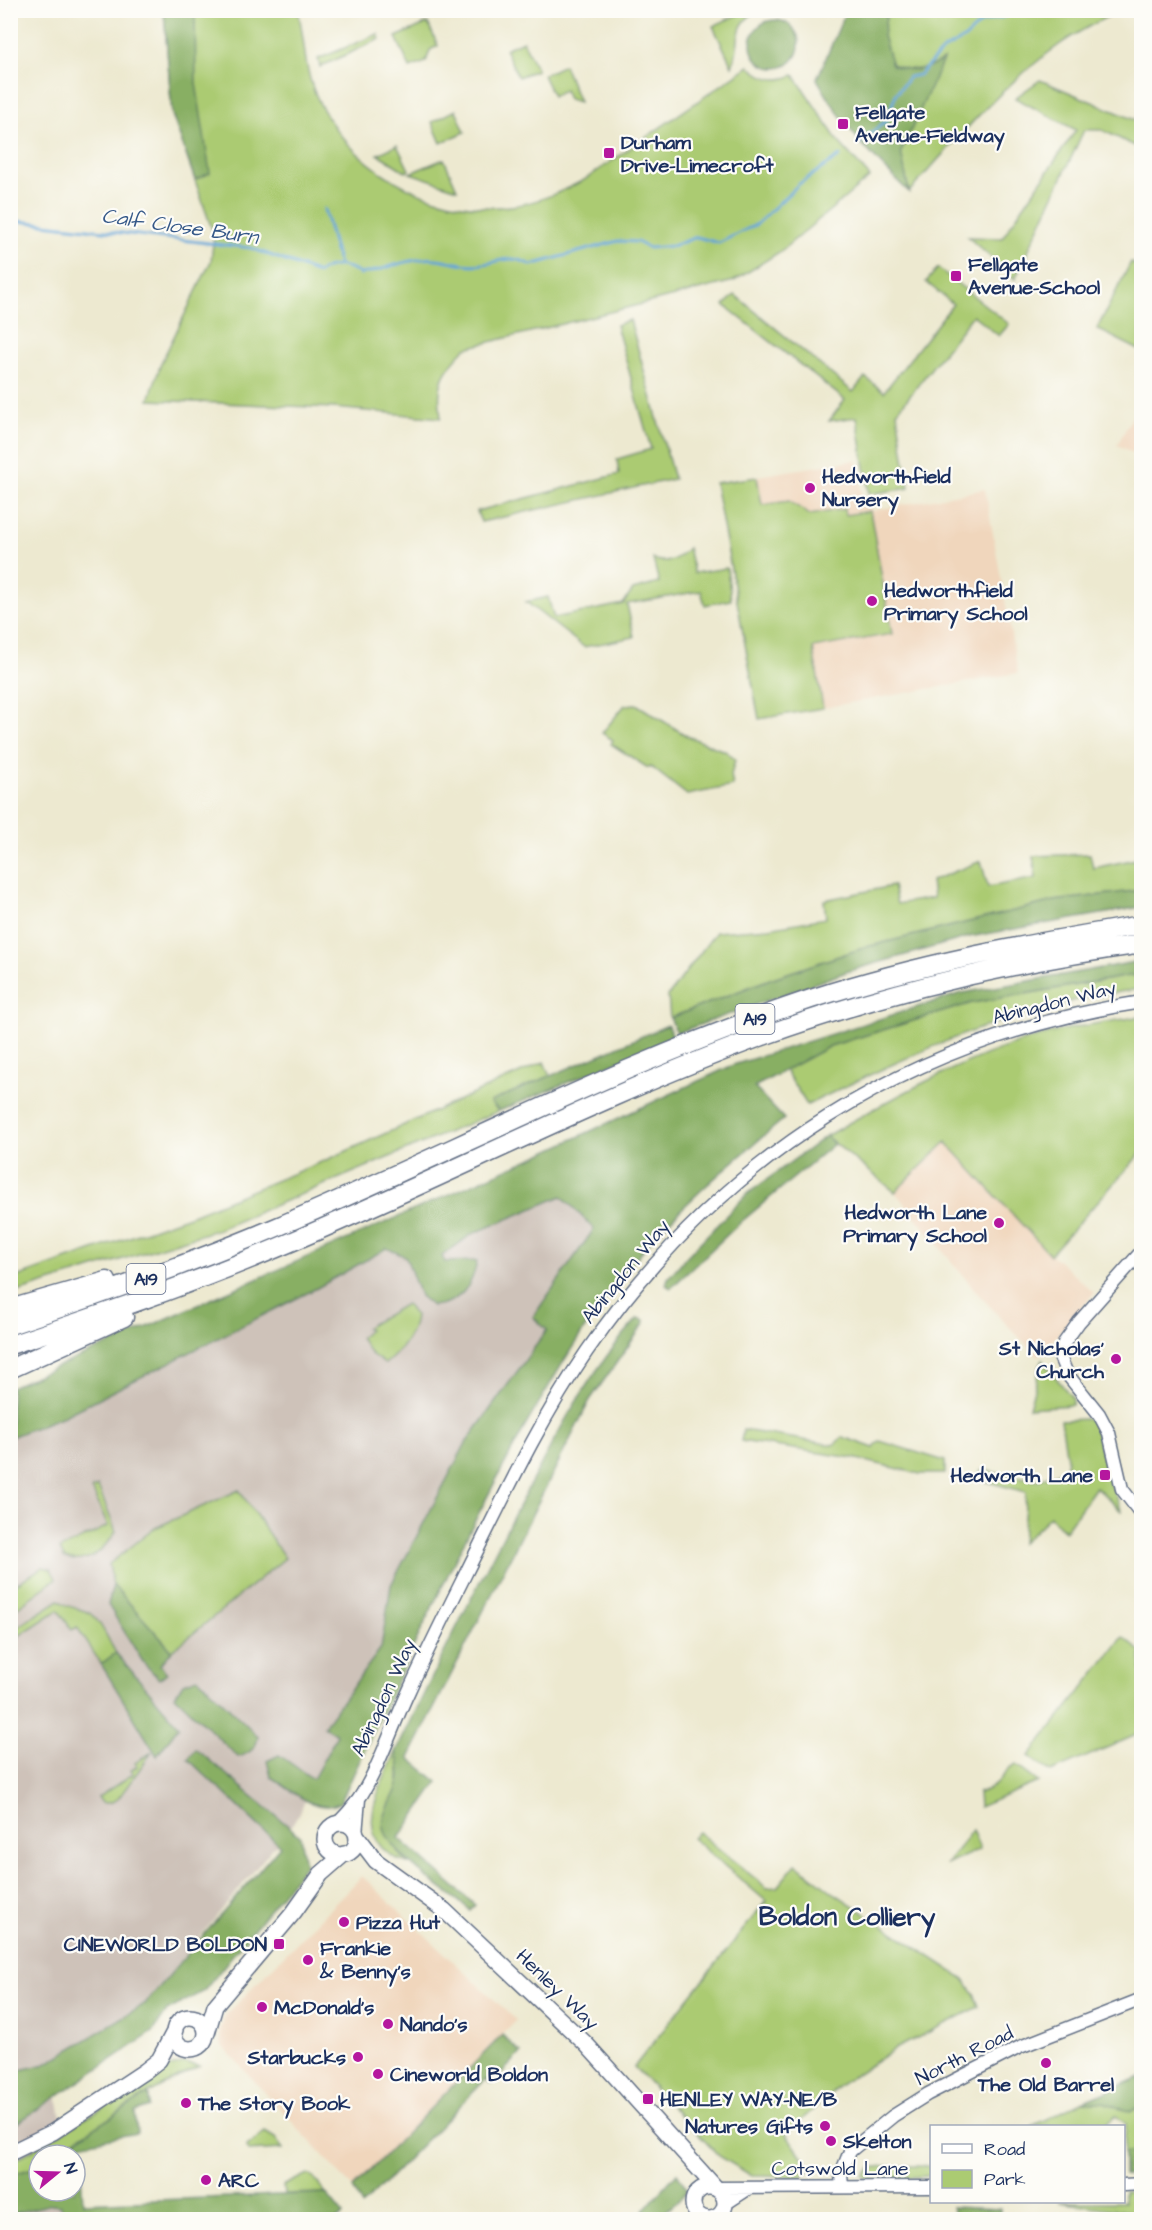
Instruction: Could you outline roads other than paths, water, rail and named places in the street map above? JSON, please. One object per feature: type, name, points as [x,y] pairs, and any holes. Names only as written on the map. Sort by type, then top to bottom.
[{"type":"highway","name":"A19","points":[[10,1325],[187,1264],[279,1226],[709,1036],[799,1004],[933,965],[1044,941],[1142,925]]},
{"type":"highway","name":"A19","points":[[10,1369],[217,1278],[265,1253],[630,1089],[760,1037],[925,985],[1028,962],[1142,944]]},
{"type":"highway","name":"A19","points":[[10,1309],[279,1226]]},
{"type":"highway","name":"A19","points":[[10,1345],[265,1253]]},
{"type":"main road","points":[[10,2153],[63,2126],[159,2060],[203,2043],[215,2006],[294,1912],[321,1874],[356,1846],[357,1835],[351,1826],[338,1823],[329,1828],[321,1874]]},
{"type":"main road","name":"Henley Way","points":[[357,1835],[376,1861],[444,1910],[546,2006],[642,2105],[692,2165],[701,2171],[716,2188]]},
{"type":"main road","points":[[326,1843],[335,1853],[345,1854]]},
{"type":"main road","name":"Henley Way","points":[[345,1854],[376,1861]]},
{"type":"main road","points":[[159,2060],[182,2019],[215,2006]]},
{"type":"main road","points":[[190,2017],[203,2023],[207,2033]]},
{"type":"main road","points":[[175,2030],[176,2040],[188,2049]]},
{"type":"main road","name":"Henley Way","points":[[692,2165],[697,2192]]},
{"type":"main road","points":[[705,2187],[716,2188],[723,2195],[726,2210],[716,2218],[706,2219],[699,2215],[693,2206],[697,2192],[705,2187]]},
{"type":"street","name":"Abingdon Way","points":[[338,1823],[359,1799],[425,1656],[547,1414],[587,1350],[638,1283],[680,1235],[751,1169],[816,1122],[871,1090],[919,1067],[1004,1035],[1074,1016],[1142,1002]]},
{"type":"street","points":[[1142,1251],[1079,1322],[1064,1343],[1060,1357],[1067,1374],[1100,1414],[1109,1432],[1122,1489],[1142,1515]]},
{"type":"street","name":"Abingdon Way","points":[[357,1835],[359,1799]]},
{"type":"street","name":"North Road","points":[[842,2187],[841,2174],[850,2151],[893,2116],[928,2094],[1011,2051],[1142,1999]]},
{"type":"street","points":[[1125,2185],[1142,2184]]},
{"type":"street","name":"Cotswold Lane","points":[[716,2188],[740,2186],[748,2189],[930,2187]]},
{"type":"street","name":"Cotswold Lane","points":[[726,2210],[748,2189]]},
{"type":"waterway","name":"Calf Close Burn","points":[[859,143],[886,121],[896,94],[909,77],[919,75],[943,50],[965,38],[982,22],[1006,16],[1010,10]]},
{"type":"waterway","name":"Calf Close Burn","points":[[10,220],[251,248],[318,273],[339,266],[350,268],[360,274],[415,260],[430,259],[475,265],[512,259],[531,265],[618,241],[637,242],[649,248],[672,246],[697,237],[719,243],[757,224],[799,184],[840,156]]},
{"type":"waterway","name":"Calf Close Burn","points":[[324,209],[339,265]]},
{"type":"place","name":"Fellgate Avenue-Fieldway","points":[[843,124]]},
{"type":"place","name":"Durham Drive-Limecroft","points":[[609,153]]},
{"type":"place","name":"Fellgate Avenue-School","points":[[956,276]]},
{"type":"place","name":"Hedworthfield Nursery","points":[[810,488]]},
{"type":"place","name":"Hedworthfield Primary School","points":[[872,601]]},
{"type":"place","name":"Hedworth Lane Primary School","points":[[999,1223]]},
{"type":"place","name":"St Nicholas’ Church","points":[[1116,1359]]},
{"type":"place","name":"Hedworth Lane","points":[[1105,1475]]},
{"type":"place","name":"Pizza Hut","points":[[344,1922]]},
{"type":"place","name":"CINEWORLD BOLDON","points":[[279,1944]]},
{"type":"place","name":"Frankie & Benny's","points":[[308,1960]]},
{"type":"place","name":"McDonald's","points":[[262,2007]]},
{"type":"place","name":"Nando's","points":[[388,2024]]},
{"type":"place","name":"Starbucks","points":[[358,2057]]},
{"type":"place","name":"The Old Barrel","points":[[1046,2063]]},
{"type":"place","name":"Cineworld Boldon","points":[[378,2074]]},
{"type":"place","name":"HENLEY WAY-NE/B","points":[[648,2099]]},
{"type":"place","name":"The Story Book","points":[[186,2103]]},
{"type":"place","name":"Natures Gifts","points":[[825,2126]]},
{"type":"place","name":"Skelton","points":[[831,2141]]},
{"type":"place","name":"ARC","points":[[206,2180]]},
{"type":"district","name":"Boldon Colliery","points":[[847,1916]]}]
